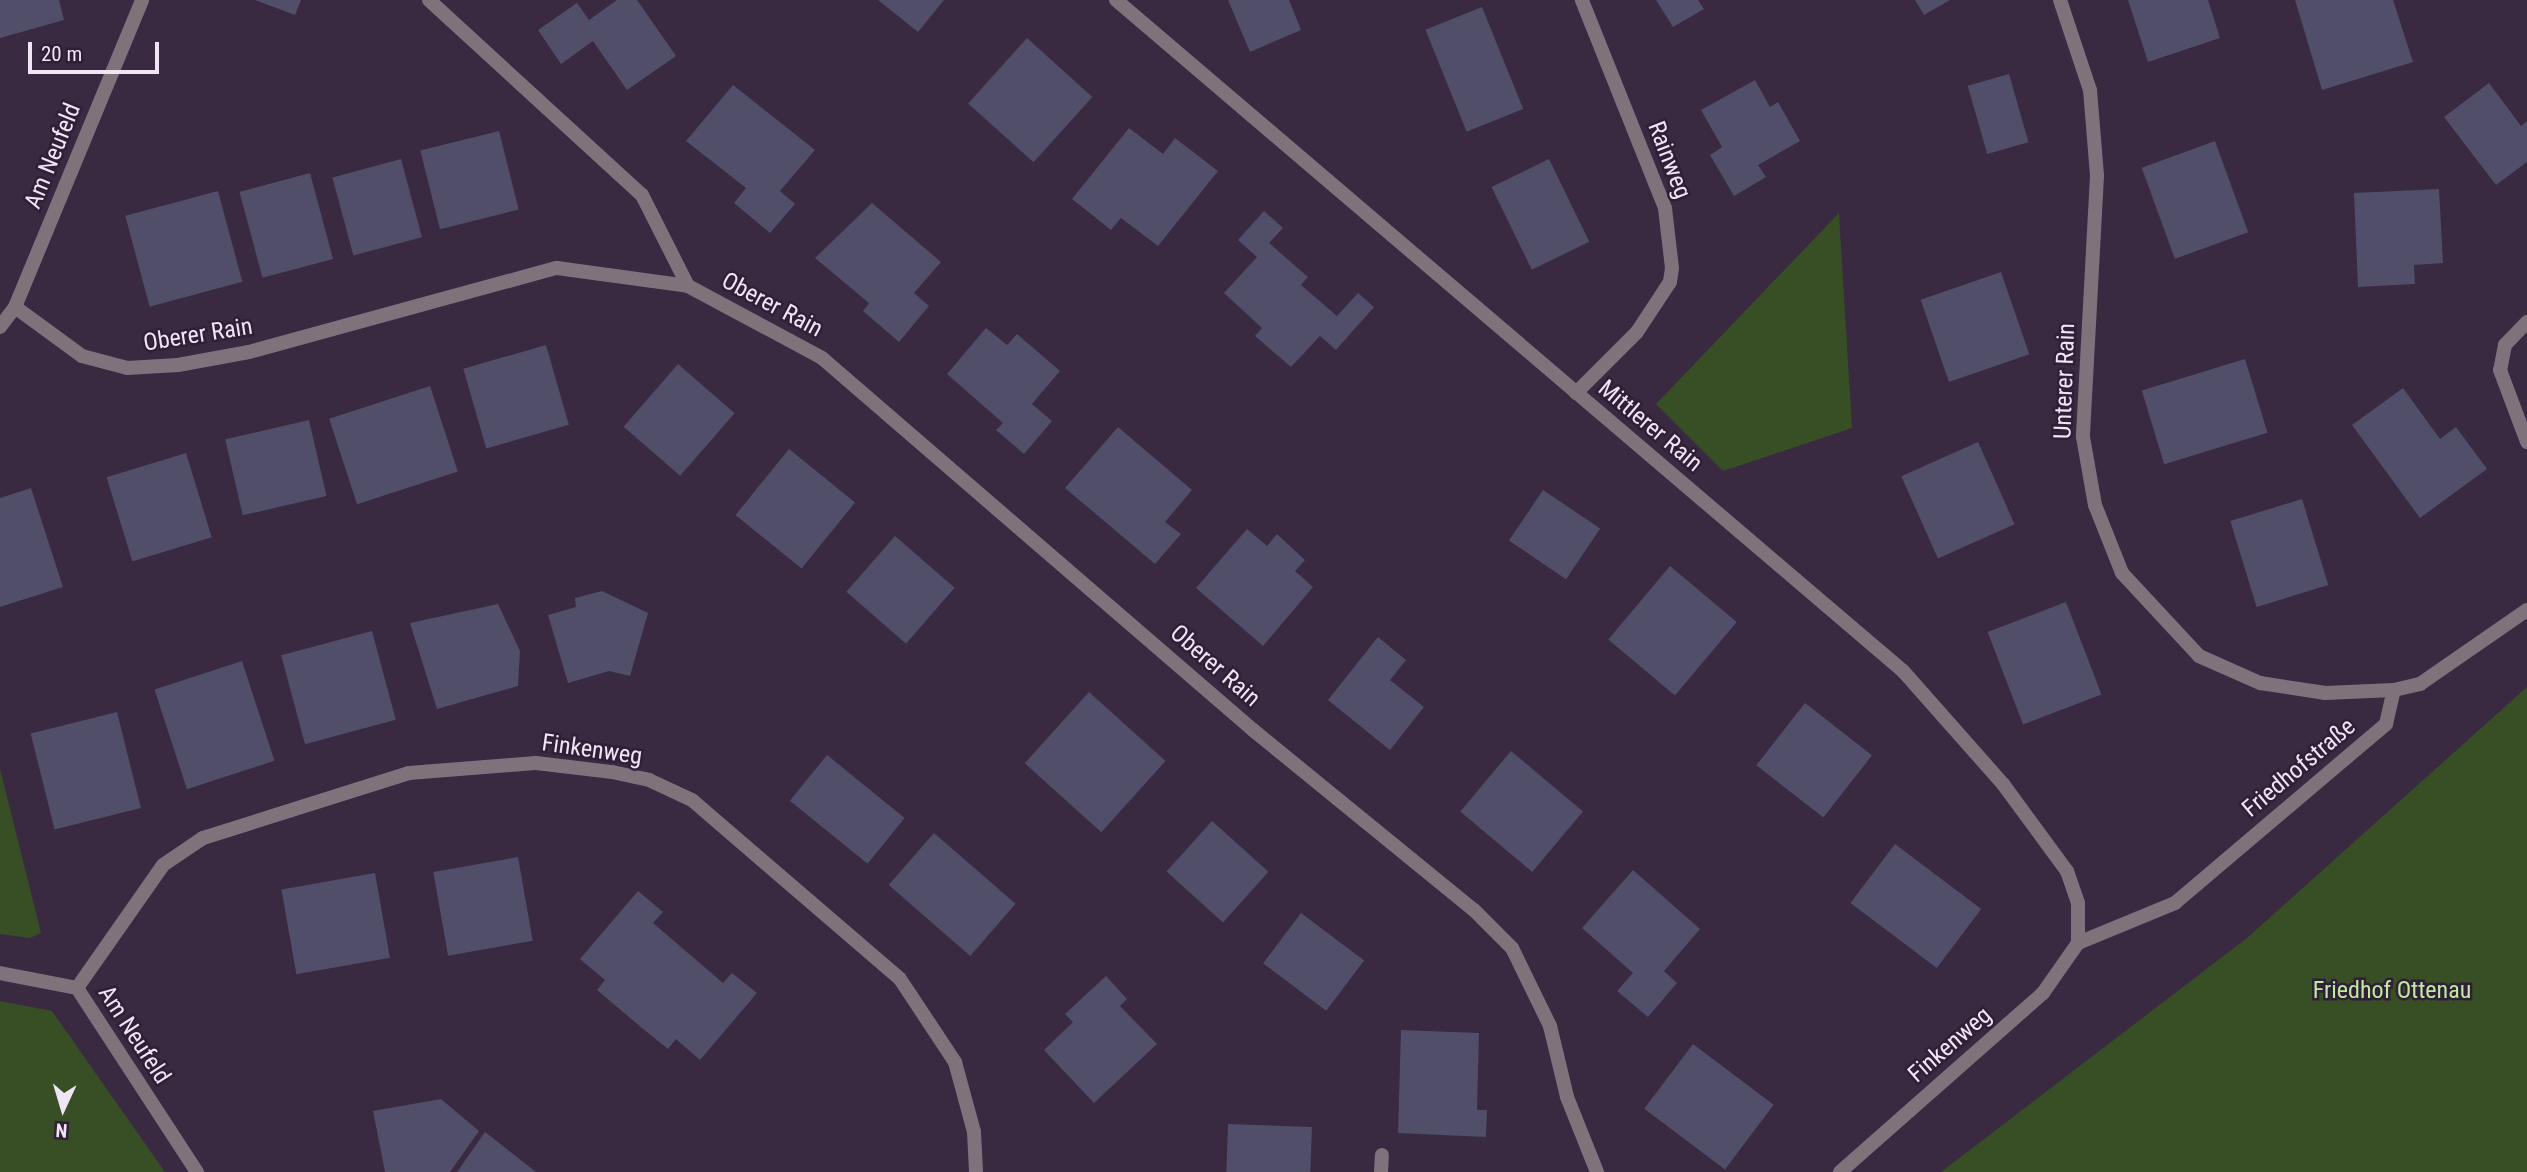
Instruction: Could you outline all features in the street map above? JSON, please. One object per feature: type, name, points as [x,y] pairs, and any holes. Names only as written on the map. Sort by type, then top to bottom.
[{"type":"street","name":"Am Neufeld","points":[[0,327],[15,307],[142,0]]},
{"type":"street","name":"Oberer Rain","points":[[429,0],[642,195],[688,286]]},
{"type":"street","name":"Mittlerer Rain","points":[[1116,0],[1903,671],[2003,784],[2067,872],[2078,903],[2078,943]]},
{"type":"street","name":"Rainweg","points":[[1576,393],[1637,332],[1670,282],[1672,268],[1665,208],[1582,0]]},
{"type":"street","name":"Unterer Rain","points":[[2060,0],[2090,90],[2097,176],[2083,437],[2095,505],[2122,573],[2199,656],[2248,678],[2325,694],[2394,690]]},
{"type":"street","name":"Oberer Rain","points":[[15,307],[82,356],[127,368],[249,352],[557,268],[688,286],[822,358],[1253,730],[1474,910],[1512,948],[1550,1026],[1567,1097],[1597,1172]]},
{"type":"street","points":[[2527,322],[2505,345],[2500,370],[2527,442]]},
{"type":"street","points":[[2394,690],[2420,684],[2527,610]]},
{"type":"street","name":"Friedhofstraße","points":[[2078,943],[2175,903],[2386,724],[2394,690]]},
{"type":"street","name":"Finkenweg","points":[[77,988],[163,865],[203,838],[409,773],[536,763],[612,772],[649,780],[692,800],[900,979],[955,1062],[974,1132],[976,1172]]},
{"type":"street","name":"Finkenweg","points":[[1840,1172],[2043,993],[2078,943]]},
{"type":"street","name":"Am Neufeld","points":[[0,973],[77,988],[197,1172]]},
{"type":"street","points":[[1381,1172],[1382,1155]]},
{"type":"green space","points":[[1839,213],[1852,428],[1723,471],[1656,404]]},
{"type":"green space","name":"Friedhof Ottenau","points":[[2527,687],[2527,1172],[1941,1172],[2247,938]]},
{"type":"green space","points":[[0,769],[41,933],[30,938],[0,934]]},
{"type":"green space","points":[[0,1001],[52,1011],[165,1172],[0,1172]]},
{"type":"building","points":[[0,0],[59,0],[64,20],[0,38]]},
{"type":"building","points":[[255,0],[301,0],[295,15]]},
{"type":"building","points":[[617,0],[637,0],[676,56],[627,90],[593,41],[561,64],[538,30],[577,3],[589,20]]},
{"type":"building","points":[[878,0],[944,0],[918,32]]},
{"type":"building","points":[[1228,0],[1289,0],[1301,30],[1250,52]]},
{"type":"building","points":[[1656,0],[1698,0],[1704,9],[1673,27]]},
{"type":"building","points":[[1915,0],[1950,0],[1924,15]]},
{"type":"building","points":[[2128,0],[2208,0],[2220,38],[2148,62]]},
{"type":"building","points":[[2295,0],[2393,0],[2413,62],[2322,90]]},
{"type":"building","points":[[1482,7],[1523,109],[1467,132],[1425,30]]},
{"type":"building","points":[[1027,38],[1092,97],[1034,162],[968,103]]},
{"type":"building","points":[[2009,74],[2029,142],[1987,154],[1968,86]]},
{"type":"building","points":[[1755,80],[1770,107],[1778,102],[1800,141],[1758,165],[1766,177],[1734,196],[1710,155],[1722,147],[1701,110]]},
{"type":"building","points":[[2489,83],[2521,126],[2527,121],[2527,162],[2496,185],[2444,117]]},
{"type":"building","points":[[733,85],[815,150],[780,191],[795,204],[770,233],[734,203],[746,188],[686,141]]},
{"type":"building","points":[[1129,128],[1163,154],[1175,138],[1218,171],[1158,246],[1121,218],[1111,230],[1072,199]]},
{"type":"building","points":[[499,131],[519,210],[440,229],[420,151]]},
{"type":"building","points":[[2215,141],[2248,232],[2175,259],[2142,168]]},
{"type":"building","points":[[401,159],[422,237],[353,256],[332,177]]},
{"type":"building","points":[[1549,159],[1589,242],[1532,270],[1491,187]]},
{"type":"building","points":[[310,173],[333,259],[263,278],[239,192]]},
{"type":"building","points":[[2439,189],[2443,263],[2414,265],[2415,284],[2358,287],[2354,193]]},
{"type":"building","points":[[218,191],[242,282],[150,307],[125,216]]},
{"type":"building","points":[[872,203],[941,262],[914,293],[929,306],[899,342],[863,311],[869,303],[815,258]]},
{"type":"building","points":[[1264,211],[1283,228],[1269,243],[1308,277],[1301,285],[1337,316],[1358,293],[1374,307],[1336,350],[1320,336],[1291,367],[1255,336],[1262,328],[1224,293],[1257,257],[1238,240]]},
{"type":"building","points":[[2001,272],[2029,354],[1949,382],[1921,300]]},
{"type":"building","points":[[986,328],[1007,345],[1017,334],[1060,371],[1032,404],[1052,421],[1024,454],[996,430],[1003,423],[947,374]]},
{"type":"building","points":[[546,345],[569,425],[486,448],[463,369]]},
{"type":"building","points":[[2245,359],[2268,433],[2164,464],[2142,391]]},
{"type":"building","points":[[678,364],[735,413],[680,476],[624,427]]},
{"type":"building","points":[[430,386],[458,472],[357,504],[329,419]]},
{"type":"building","points":[[2403,388],[2440,439],[2456,427],[2487,469],[2420,518],[2352,425]]},
{"type":"building","points":[[309,420],[327,496],[243,515],[225,439]]},
{"type":"building","points":[[1118,427],[1192,490],[1165,522],[1181,534],[1155,564],[1065,488]]},
{"type":"building","points":[[1978,442],[2015,524],[1938,558],[1901,476]]},
{"type":"building","points":[[789,449],[855,502],[802,569],[736,515]]},
{"type":"building","points":[[186,453],[212,537],[132,561],[107,477]]},
{"type":"building","points":[[31,488],[63,587],[0,607],[0,498]]},
{"type":"building","points":[[1543,490],[1600,529],[1566,579],[1509,541]]},
{"type":"building","points":[[2302,499],[2328,585],[2257,607],[2230,521]]},
{"type":"building","points":[[1247,529],[1267,546],[1277,534],[1305,560],[1295,571],[1313,587],[1263,646],[1196,588]]},
{"type":"building","points":[[895,536],[955,588],[906,644],[846,592]]},
{"type":"building","points":[[1670,566],[1737,622],[1675,695],[1608,640]]},
{"type":"building","points":[[602,591],[648,613],[630,676],[609,671],[568,683],[548,615],[576,607],[575,598]]},
{"type":"building","points":[[2066,602],[2101,694],[2023,725],[1988,632]]},
{"type":"building","points":[[498,604],[520,651],[518,686],[437,709],[410,623]]},
{"type":"building","points":[[372,631],[396,720],[305,744],[281,655]]},
{"type":"building","points":[[1378,637],[1406,660],[1390,680],[1424,707],[1390,750],[1328,700]]},
{"type":"building","points":[[242,661],[274,761],[187,789],[155,689]]},
{"type":"building","points":[[1089,692],[1166,761],[1101,832],[1025,763]]},
{"type":"building","points":[[1805,703],[1872,755],[1823,818],[1756,765]]},
{"type":"building","points":[[117,712],[141,808],[55,830],[31,734]]},
{"type":"building","points":[[1511,751],[1583,811],[1532,872],[1460,812]]},
{"type":"building","points":[[827,755],[905,818],[868,864],[790,801]]},
{"type":"building","points":[[1212,821],[1268,872],[1223,922],[1166,872]]},
{"type":"building","points":[[934,833],[1016,904],[970,956],[889,885]]},
{"type":"building","points":[[1895,844],[1981,909],[1937,968],[1850,903]]},
{"type":"building","points":[[518,857],[533,941],[448,956],[433,872]]},
{"type":"building","points":[[1633,870],[1700,929],[1664,971],[1677,983],[1648,1017],[1617,991],[1633,973],[1582,928]]},
{"type":"building","points":[[375,873],[390,958],[296,974],[281,889]]},
{"type":"building","points":[[638,891],[663,912],[653,923],[723,983],[732,973],[757,993],[700,1060],[676,1039],[668,1049],[642,1028],[597,990],[605,980],[580,959]]},
{"type":"building","points":[[1301,913],[1364,961],[1326,1011],[1263,963]]},
{"type":"building","points":[[1106,976],[1127,999],[1120,1006],[1157,1044],[1094,1103],[1044,1050],[1073,1022],[1065,1014]]},
{"type":"building","points":[[1401,1030],[1479,1033],[1477,1110],[1487,1110],[1486,1137],[1398,1133]]},
{"type":"building","points":[[1693,1044],[1774,1105],[1725,1169],[1644,1109]]},
{"type":"building","points":[[441,1099],[479,1131],[450,1172],[385,1172],[373,1111]]},
{"type":"building","points":[[1228,1124],[1312,1127],[1310,1172],[1226,1172]]},
{"type":"building","points":[[485,1132],[536,1172],[457,1172]]}]
